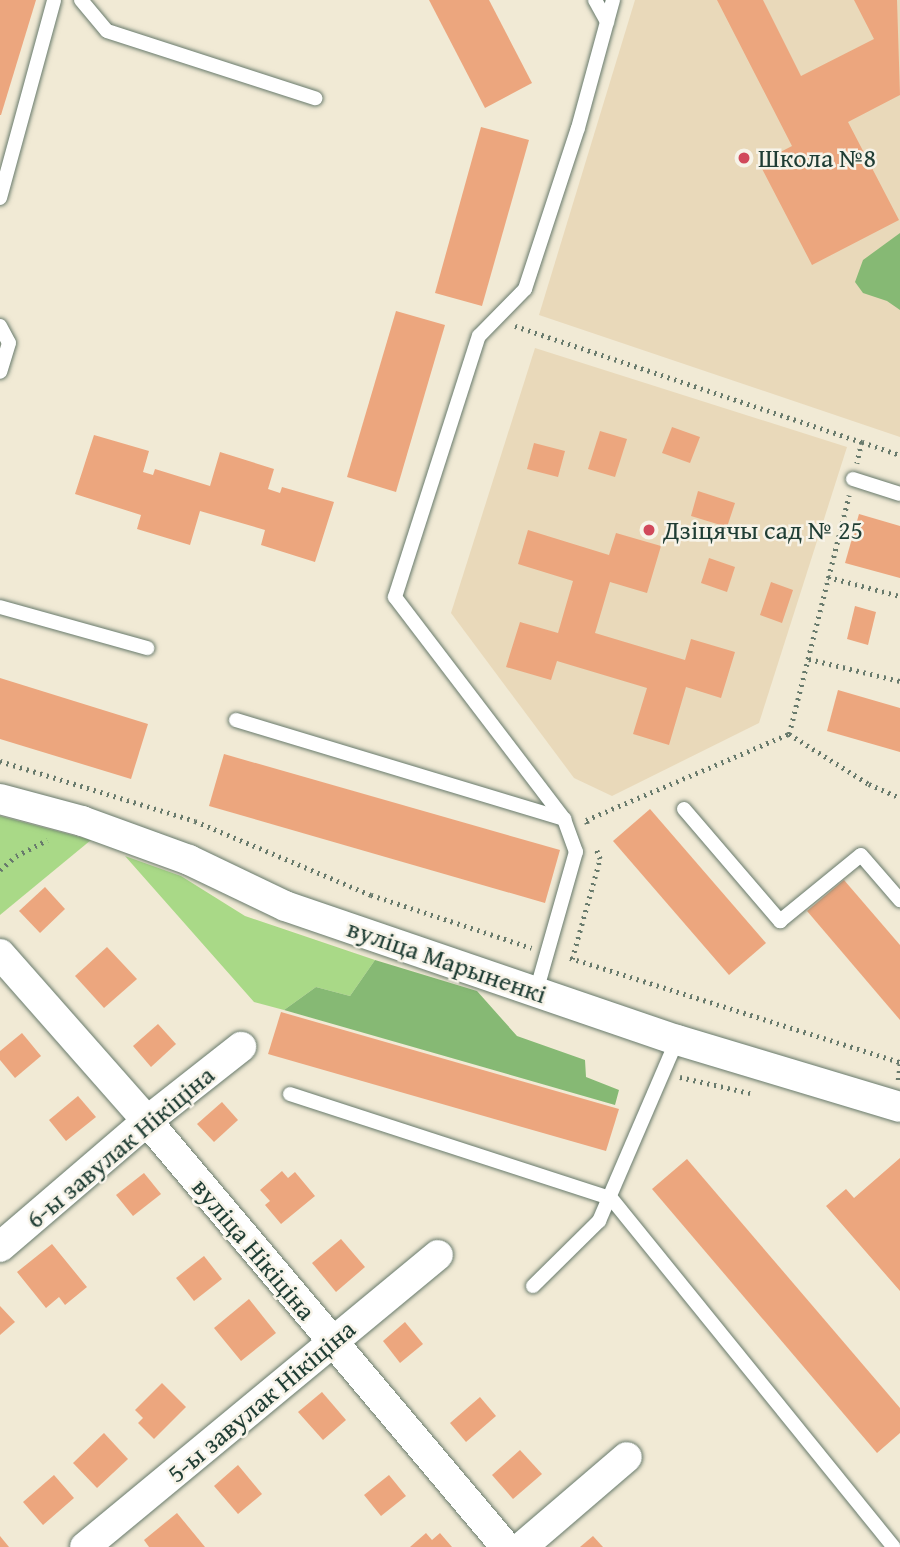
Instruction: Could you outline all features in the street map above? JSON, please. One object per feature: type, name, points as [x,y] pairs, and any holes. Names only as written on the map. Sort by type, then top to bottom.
[{"type":"street","name":"вуліца Марыненкі","points":[[0,799],[82,821],[189,860],[285,906],[536,992],[677,1040],[900,1107]]},
{"type":"street","name":"вуліца Нікіціна","points":[[0,954],[147,1121],[506,1547]]},
{"type":"street","name":"6-ы завулак Нікіціна","points":[[0,1247],[147,1121],[241,1047]]},
{"type":"street","name":"5-ы завулак Нікіціна","points":[[85,1547],[438,1255]]},
{"type":"street","points":[[522,1547],[627,1457]]},
{"type":"lane","points":[[0,198],[54,0]]},
{"type":"lane","points":[[81,0],[107,31],[315,98]]},
{"type":"lane","points":[[595,0],[607,22]]},
{"type":"lane","points":[[536,992],[576,852],[564,819],[396,597],[479,336],[525,289],[578,128],[613,0]]},
{"type":"lane","points":[[0,326],[9,343],[0,372]]},
{"type":"lane","points":[[853,479],[900,494]]},
{"type":"lane","points":[[0,607],[147,648]]},
{"type":"lane","points":[[236,720],[564,819]]},
{"type":"lane","points":[[684,809],[780,921],[861,855],[900,900]]},
{"type":"lane","points":[[533,1286],[599,1221],[677,1040]]},
{"type":"lane","points":[[290,1094],[611,1198],[894,1547]]},
{"type":"path","points":[[495,319],[900,455]]},
{"type":"path","points":[[789,734],[862,442]]},
{"type":"path","points":[[828,577],[900,596]]},
{"type":"path","points":[[808,659],[900,681]]},
{"type":"path","points":[[789,734],[869,785],[900,798]]},
{"type":"path","points":[[590,833],[586,820],[789,734]]},
{"type":"path","points":[[0,761],[195,821]]},
{"type":"path","points":[[0,870],[16,856],[82,821]]},
{"type":"path","points":[[572,959],[600,859],[595,846]]},
{"type":"shaded area","name":"Школа №8","points":[[635,0],[900,0],[900,437],[539,315]]},
{"type":"shaded area","name":"Дзіцячы сад № 25","points":[[535,348],[847,447],[759,723],[612,796],[574,778],[451,613]]},
{"type":"green space","points":[[900,233],[900,310],[887,301],[863,293],[855,282],[863,260]]},
{"type":"green space","points":[[0,816],[91,840],[0,915]]},
{"type":"green space","points":[[125,856],[181,876],[245,916],[375,960],[350,996],[316,987],[284,1010],[254,1002]]},
{"type":"green space","points":[[375,960],[477,991],[517,1036],[585,1060],[586,1077],[619,1090],[615,1105],[284,1010],[316,987],[350,996]]},
{"type":"building","points":[[0,0],[36,0],[1,115],[0,115]]},
{"type":"building","points":[[429,0],[489,0],[532,83],[485,108]]},
{"type":"building","points":[[717,0],[763,0],[801,76],[874,39],[854,0],[897,0],[900,95],[848,122],[899,220],[812,265],[759,163],[792,146]]},
{"type":"building","points":[[481,127],[529,140],[482,306],[435,293]]},
{"type":"building","points":[[396,311],[445,325],[396,492],[347,477]]},
{"type":"building","points":[[672,427],[700,437],[690,463],[662,453]]},
{"type":"building","points":[[600,431],[627,439],[615,477],[588,469]]},
{"type":"building","points":[[94,435],[149,451],[143,472],[153,475],[155,469],[210,486],[220,452],[274,469],[268,489],[280,493],[282,487],[334,502],[315,562],[261,545],[265,530],[200,511],[190,545],[137,529],[141,515],[75,494]]},
{"type":"building","points":[[534,443],[565,451],[558,477],[527,469]]},
{"type":"building","points":[[698,491],[735,503],[727,527],[691,516]]},
{"type":"building","points":[[859,514],[900,526],[900,578],[845,563]]},
{"type":"building","points":[[528,530],[609,555],[616,533],[661,546],[647,593],[610,582],[595,633],[685,660],[691,639],[735,652],[721,698],[686,687],[669,745],[633,734],[647,688],[557,661],[551,680],[506,667],[520,622],[558,633],[573,581],[518,564]]},
{"type":"building","points":[[709,558],[735,567],[727,592],[701,583]]},
{"type":"building","points":[[771,582],[793,590],[782,623],[760,615]]},
{"type":"building","points":[[855,606],[876,612],[868,645],[847,639]]},
{"type":"building","points":[[0,678],[148,724],[131,779],[0,739]]},
{"type":"building","points":[[838,690],[900,708],[900,752],[827,731]]},
{"type":"building","points":[[224,754],[560,850],[545,903],[209,806]]},
{"type":"building","points":[[650,809],[766,943],[729,975],[613,841]]},
{"type":"building","points":[[844,880],[900,945],[900,1020],[807,911]]},
{"type":"building","points":[[45,887],[65,909],[40,933],[19,911]]},
{"type":"building","points":[[107,947],[137,979],[104,1008],[75,976]]},
{"type":"building","points":[[281,1012],[619,1109],[606,1151],[268,1054]]},
{"type":"building","points":[[158,1024],[176,1044],[151,1067],[133,1046]]},
{"type":"building","points":[[22,1033],[41,1056],[15,1078],[0,1060],[0,1051]]},
{"type":"building","points":[[78,1096],[96,1117],[66,1141],[49,1120]]},
{"type":"building","points":[[222,1102],[238,1120],[214,1142],[197,1124]]},
{"type":"building","points":[[900,1158],[900,1291],[826,1206],[846,1189],[854,1198]]},
{"type":"building","points":[[687,1159],[900,1408],[900,1433],[877,1453],[652,1189]]},
{"type":"building","points":[[282,1171],[288,1178],[295,1172],[315,1196],[281,1224],[265,1205],[270,1201],[260,1190]]},
{"type":"building","points":[[144,1173],[161,1194],[133,1216],[116,1195]]},
{"type":"building","points":[[341,1239],[365,1267],[336,1292],[312,1263]]},
{"type":"building","points":[[52,1244],[87,1287],[65,1305],[59,1297],[46,1308],[17,1272]]},
{"type":"building","points":[[204,1256],[222,1279],[194,1301],[176,1278]]},
{"type":"building","points":[[249,1299],[276,1333],[241,1361],[214,1328]]},
{"type":"building","points":[[0,1306],[15,1322],[0,1335]]},
{"type":"building","points":[[405,1322],[423,1344],[400,1363],[383,1341]]},
{"type":"building","points":[[162,1383],[186,1407],[154,1439],[138,1423],[143,1418],[135,1410]]},
{"type":"building","points":[[322,1392],[346,1420],[323,1440],[298,1412]]},
{"type":"building","points":[[480,1397],[496,1416],[466,1442],[450,1423]]},
{"type":"building","points":[[104,1433],[128,1459],[97,1488],[73,1463]]},
{"type":"building","points":[[520,1450],[542,1474],[513,1499],[492,1475]]},
{"type":"building","points":[[238,1465],[262,1494],[238,1514],[214,1486]]},
{"type":"building","points":[[54,1475],[74,1498],[43,1525],[23,1502]]},
{"type":"building","points":[[389,1475],[406,1496],[381,1516],[364,1495]]},
{"type":"building","points":[[177,1513],[205,1547],[149,1547],[144,1540]]},
{"type":"building","points":[[426,1533],[432,1540],[440,1533],[452,1547],[410,1547]]},
{"type":"building","points":[[0,1536],[9,1547],[0,1547]]},
{"type":"building","points":[[593,1536],[603,1547],[580,1547]]},
{"type":"place","name":"Школа №8","points":[[744,158]]},
{"type":"place","name":"Дзіцячы сад № 25","points":[[649,530]]}]
